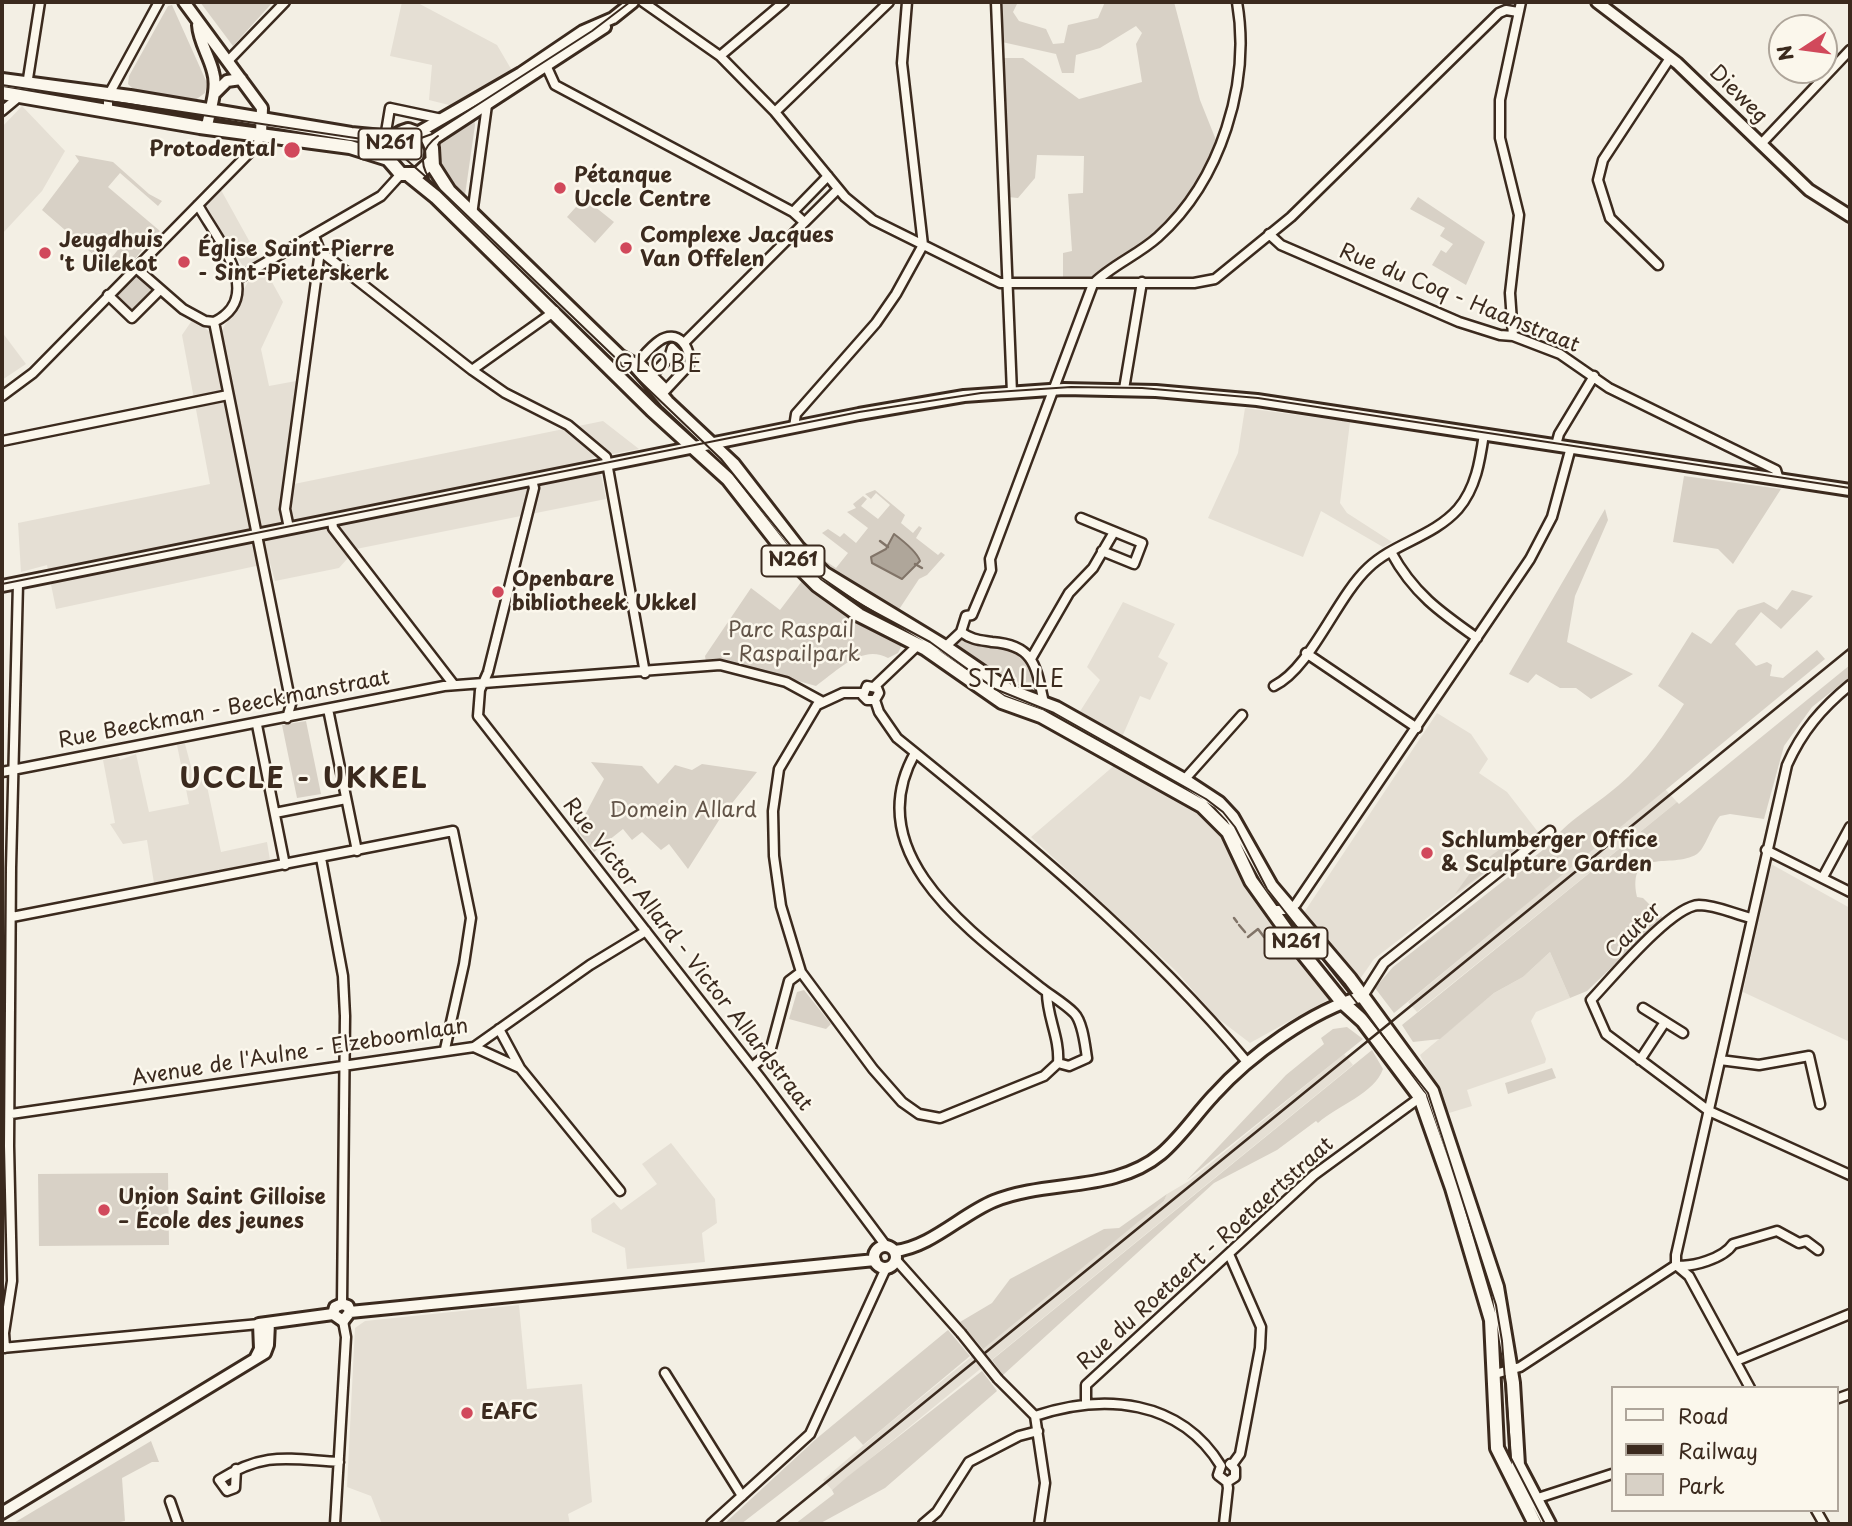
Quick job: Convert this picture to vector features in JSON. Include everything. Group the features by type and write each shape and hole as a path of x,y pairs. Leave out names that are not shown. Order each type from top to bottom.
{"main road":[{"name":"N261","path":"2,80 207,126 350,147 388,159 436,197 559,308 619,356 638,365 756,491 811,562 865,601 945,647 1008,690 1044,703 1184,780 1226,809 1238,825 1262,873 1291,908 1353,999 1427,1094 1497,1287 1510,1370 1516,1457 1549,1524"},
{"name":"N261","path":"2,93 210,110 389,138 405,131 419,132 431,145 431,162 443,183 652,410 728,479 789,557 817,585 859,615 918,645 1002,702 1041,716 1202,806 1228,832 1251,881 1301,951 1353,999 1363,1021 1427,1094 1484,1290 1494,1342 1495,1438 1501,1461 1535,1524"},
{"name":"N261","path":"388,159 389,138"},
{"name":"N261","path":"405,175 423,172 431,162"}],"street":[{"path":"2,111 21,96 28,84 40,2"},
{"path":"108,102 159,2"},
{"path":"2,396 33,373 260,142 262,108 198,25 184,2"},
{"path":"228,61 285,2"},
{"path":"431,145 435,138 487,105 545,63 583,31 612,18 632,2"},
{"path":"643,2 720,55 775,112 852,205 873,220 1000,283 1008,284 1205,282 1215,279 1291,217 1499,13 1506,10 1518,12"},
{"path":"720,55 784,2"},
{"path":"775,112 889,2"},
{"path":"794,427 796,414 890,304 923,245 902,63 907,2"},
{"path":"996,2 999,144 1012,393"},
{"path":"945,647 961,632 966,617 972,615 991,570 990,559 1093,284 1105,272 1159,237 1202,179 1218,148 1237,93 1242,58 1237,2"},
{"path":"1513,336 1510,293 1519,215 1500,138 1500,100 1521,2"},
{"name":"Dieweg","path":"1597,2 1670,58 1728,109 1808,190 1850,216"},
{"path":"198,25 199,36 214,73 214,94 207,126"},
{"path":"1761,144 1850,50"},
{"path":"1658,265 1610,218 1598,180 1603,160 1670,58"},
{"path":"419,132 545,63"},
{"path":"545,63 555,85 793,212 804,222"},
{"path":"214,94 228,81 241,79"},
{"path":"472,215 487,105"},
{"path":"389,138 390,108 442,119"},
{"path":"239,278 381,196 405,175"},
{"path":"793,212 828,176"},
{"path":"652,375 838,189"},
{"path":"136,268 196,318 214,322 222,318 235,299 239,278 198,205"},
{"name":"Rue du Coq - Haanstraat","path":"1269,234 1281,245 1459,322 1500,335 1513,336 1560,354 1609,388 1776,470 1779,480"},
{"path":"289,528 285,509 320,251 314,236"},
{"path":"320,251 472,370 505,393 568,425 606,457 645,673"},
{"path":"1125,389 1142,282"},
{"path":"108,295 132,318 160,290"},
{"path":"472,370 559,308"},
{"path":"214,322 291,704 287,718"},
{"path":"670,337 680,347 689,349 689,365 663,390 652,375 638,365 660,340 670,337"},
{"path":"1556,445 1559,434 1594,376"},
{"path":"2,586 794,427 957,397 1055,390 1125,389 1257,400 1850,490"},
{"path":"2,441 228,395"},
{"path":"1274,686 1283,681 1306,653 1357,579 1391,552 1433,530 1458,509 1474,484 1484,434"},
{"path":"1273,910 1291,908 1417,727 1542,540 1562,488 1571,447"},
{"name":"Rue Victor Allard - Victor Allardstraat","path":"532,480 534,488 484,682 478,716 893,1252 998,1379 1035,1416"},
{"path":"1081,518 1142,543 1134,564 1102,551"},
{"path":"332,520 333,528 454,685"},
{"path":"1032,657 1069,593 1093,568 1114,532"},
{"path":"1391,552 1416,591 1477,638"},
{"path":"18,583 12,769 11,1114 5,1146 6,1220 12,1280 4,1348 264,1324 342,1313 874,1260 886,1268"},
{"path":"961,632 974,640 1017,647 1032,657 1044,703"},
{"path":"863,693 867,686 875,686 918,645"},
{"path":"1306,653 1417,727"},
{"name":"Rue Beeckman - Beeckmanstraat","path":"2,772 454,685 484,682 645,673 702,666 733,667 786,682 821,701"},
{"path":"1494,1374 1520,1367 1676,1265 1782,781 1795,746 1816,716 1850,685"},
{"path":"875,686 879,693 875,700 879,712 897,738 1128,934 1178,982 1247,1062"},
{"path":"863,693 843,693 821,701 795,739 779,769 772,811 781,906 802,972 873,1069 902,1102 919,1114 940,1118 1044,1076 1058,1063 1059,1046 1047,1006 1048,993"},
{"path":"863,693 867,700 875,700"},
{"path":"291,704 300,715"},
{"path":"328,709 356,850"},
{"path":"1184,780 1242,715"},
{"path":"257,725 285,864"},
{"path":"915,752 900,789 902,835 916,869 935,897 1027,977 1076,1014 1087,1058 1069,1066 1058,1063"},
{"path":"275,813 346,799"},
{"path":"1823,877 1850,827"},
{"path":"12,917 453,831 471,918 445,1049"},
{"path":"874,1260 876,1250 893,1252 917,1245 981,1207 1016,1193 1110,1179 1142,1167 1170,1146 1247,1062 1353,999 1384,963 1550,831"},
{"path":"1766,850 1850,892"},
{"path":"321,858 343,976 346,1065 342,1313 346,1337 335,1524"},
{"name":"Cauter","path":"1640,1060 1606,1034 1591,1000 1686,908 1707,906 1751,918"},
{"name":"Avenue de l'Aulne - Elzeboomlaan","path":"11,1114 445,1049 474,1047 590,965 646,931"},
{"path":"752,1067 770,1052 789,981 802,972"},
{"path":"1643,1008 1683,1033"},
{"path":"1665,1022 1640,1060 1709,1111 1850,1175"},
{"path":"499,1029 520,1068 620,1191"},
{"path":"474,1047 520,1068"},
{"path":"1720,1060 1759,1065 1809,1056 1820,1104"},
{"name":"Rue du Roetaert - Roetaertstraat","path":"1086,1404 1086,1385 1322,1168 1427,1094"},
{"path":"1676,1265 1685,1267 1727,1253 1733,1244 1777,1231 1799,1243 1806,1241 1818,1250"},
{"path":"710,1524 810,1434 893,1252"},
{"path":"1221,1466 1232,1465 1240,1454 1260,1348 1261,1327 1229,1254"},
{"path":"1676,1265 1689,1276 1749,1386"},
{"path":"1736,1361 1850,1314"},
{"path":"2,1513 265,1353 268,1345 264,1324"},
{"path":"665,1373 742,1496"},
{"path":"1039,1524 1045,1483 1035,1416 1086,1404 1135,1406 1175,1419 1194,1433 1221,1466"},
{"path":"923,1524 937,1512 969,1462 1019,1436 1038,1430"},
{"path":"236,1469 271,1458 339,1462"},
{"path":"1227,1482 1236,1477 1232,1465"},
{"path":"1221,1466 1218,1475 1227,1482"},
{"path":"1518,1495 1535,1500 1610,1475"},
{"path":"1224,1524 1227,1482"},
{"path":"170,1502 178,1524"}],"shaded area":[{"path":"402,2 416,2 497,45 514,74 457,107 429,100 432,65 390,56"},
{"path":"22,106 65,151 42,191 2,234 2,127"},
{"path":"221,190 283,302 261,349 269,386 307,379 294,484 603,421 639,449 591,458 601,475 606,499 356,549 339,568 275,581 270,563 56,609 47,565 21,572 18,523 210,484 182,335 193,319 218,338 250,278 205,204"},
{"path":"2,332 26,364 2,380"},
{"path":"1245,408 1350,422 1340,503 1347,513 1392,542 1383,547 1321,511 1303,557 1208,518 1238,453"},
{"path":"894,534 913,550 920,561 902,579 872,563 871,557 886,549"},
{"path":"1123,602 1175,624 1158,657 1168,663 1150,700 1140,696 1122,737 1079,713 1100,680 1087,667"},
{"name":"Schlumberger Office & Sculpture Garden","path":"1437,713 1471,734 1488,759 1479,773 1507,792 1538,832 1374,959 1360,979 1303,914"},
{"path":"185,744 193,774 204,772 221,852 267,842 270,860 154,883 147,840 123,844 110,824 115,823 103,760 119,757 120,760 136,754 149,812 189,804 177,745"},
{"path":"1116,764 1178,797 1213,823 1241,877 1277,931 1331,998 1250,1043 1216,1017 1176,971 1031,837"},
{"path":"1665,789 1677,802 1417,1012 1408,1002"},
{"path":"1771,864 1850,908 1850,1042 1743,992"},
{"path":"1550,952 1570,998 1536,1012 1531,1021 1546,1059 1545,1063 1467,1090 1472,1106 1449,1113 1420,1055 1494,993 1523,977"},
{"path":"1344,1054 1353,1065 832,1490 823,1480 1164,1201 1167,1194 1189,1181"},
{"path":"671,1143 715,1199 717,1223 702,1233 705,1262 627,1269 625,1248 592,1232 591,1219 614,1202 621,1210 657,1184 642,1164"},
{"name":"EAFC","path":"519,1305 527,1389 582,1384 592,1502 568,1514 570,1524 382,1524 371,1496 347,1487 355,1328 365,1321"}],"green space":[{"path":"200,2 273,2 233,46"},
{"path":"999,2 1018,2 1013,12 1019,21 1046,29 1053,44 1064,43 1068,25 1098,18 1105,2 1174,2 1200,100 1216,140 1213,153 1192,190 1154,236 1089,280 1063,279 1063,253 1072,251 1068,194 1083,193 1084,156 1037,155 1035,178 1018,198 1008,197 1001,58 1023,58 1079,99 1142,82 1136,44 1142,33 1136,26 1100,48 1076,55 1074,73 1062,73 1056,54 1002,42"},
{"path":"172,5 207,83 205,93 194,101 137,93 128,84 129,76 168,6"},
{"path":"474,117 464,202 437,166 436,145"},
{"path":"75,155 113,162 149,194 162,201 158,206 120,173 108,187 160,231 145,246 131,234 127,239 142,250 127,269 112,257 126,240 117,232 96,257 42,210 79,161"},
{"path":"1418,197 1485,242 1466,285 1432,265 1441,250 1446,253 1453,244 1440,236 1445,228 1410,209"},
{"path":"584,198 614,222 595,243 567,217"},
{"path":"142,269 157,283 132,310 117,296"},
{"path":"1684,476 1781,489 1733,564 1718,549 1673,542"},
{"path":"875,490 905,515 901,523 913,533 919,526 922,528 916,538 938,555 941,552 945,555 927,575 919,579 898,611 861,590 813,553 836,568 848,553 822,533 828,529 840,537 844,533 856,543 868,528 847,512 856,508 853,504 863,496 867,499 861,506 878,519 890,505 876,493 871,499 865,494"},
{"path":"1605,509 1608,520 1575,596 1567,642 1633,674 1591,699 1576,688 1560,688 1536,674 1528,683 1509,674"},
{"name":"Parc Raspail - Raspailpark","path":"802,581 838,609 902,645 898,653 888,658 869,654 859,657 816,686 731,662 706,662 705,656 751,588 780,610"},
{"path":"1792,590 1813,596 1781,629 1761,612 1735,644 1756,666 1767,662 1772,665 1770,676 1783,678 1817,650 1825,659 1394,1013 1375,988 1393,967 1548,846 1572,821 1629,776 1654,747 1684,704 1658,686 1692,632 1711,644 1738,610 1764,602 1777,610"},
{"path":"962,637 1007,648 1023,656 1034,674 1040,695 1038,698 1008,688 956,646"},
{"path":"1850,665 1850,677 1812,707 1784,746 1764,819 1730,814 1720,816 1697,854 1687,858 1653,862 1638,871 1637,897 1643,898 1663,918 1587,991 1570,998 1550,952 1523,977 1494,993 1440,1039 1413,1042 1402,1025"},
{"path":"306,721 321,794 297,798 282,725"},
{"name":"Domein Allard","path":"591,762 642,766 658,784 675,765 692,770 702,764 757,772 721,817 688,869 669,844 661,850 642,832 632,840 623,829 594,852 577,830 604,779"},
{"path":"1522,833 1528,840 1455,894 1473,869"},
{"path":"804,990 831,1024 826,1029 789,1019 797,992"},
{"path":"1347,1027 1363,1039 1187,1180 1286,1075 1324,1044 1321,1038 1333,1029"},
{"path":"1372,1050 1383,1069 1372,1085 1277,1150 1214,1183 1003,1375 992,1360"},
{"path":"1552,1068 1556,1078 1508,1094 1505,1083"},
{"name":"Union Saint Gilloise – École des jeunes","path":"168,1173 169,1245 39,1246 38,1174"},
{"path":"1167,1194 1164,1201 983,1349 960,1322 992,1303 1010,1279 1104,1229 1119,1228"},
{"path":"948,1330 970,1356 863,1445 855,1436 741,1524 724,1524 816,1439"},
{"path":"982,1371 997,1391 885,1488 819,1524 795,1524 834,1494 832,1490 847,1477"},
{"path":"151,1441 159,1462 152,1462 122,1478 125,1521 110,1524 12,1524"}],"waterway":[{"path":"880,541 888,547"},
{"path":"915,564 922,568"},
{"path":"1234,918 1237,922"},
{"path":"1239,925 1245,932"},
{"path":"1248,937 1258,929 1264,937"},
{"path":"1267,941 1269,944 1274,941"}],"tram line":[{"path":"2,85 402,145 432,134 592,31 630,2"},
{"path":"429,178 424,166 424,155 438,136"},
{"path":"367,142 401,155 433,183 721,459 795,551 822,578 863,606 930,642 995,689 1054,713 1206,799 1223,812 1235,827 1267,889 1428,1093 1496,1305 1502,1341 1511,1458 1545,1524"},
{"path":"2,584 859,412 981,393 1071,387 1142,388 1258,398 1850,488"}],"railway":[{"path":"775,1524 1850,648"}],"place":[{"name":"Protodental","path":"292,150"},
{"name":"Pétanque Uccle Centre","path":"560,188"},
{"name":"Complexe Jacques Van Offelen","path":"626,248"},
{"name":"Jeugdhuis 't Uilekot","path":"45,253"},
{"name":"Église Saint-Pierre - Sint-Pieterskerk","path":"184,262"},
{"name":"Openbare bibliotheek Ukkel","path":"498,592"},
{"name":"Schlumberger Office & Sculpture Garden","path":"1427,853"},
{"name":"Union Saint Gilloise – École des jeunes","path":"104,1210"},
{"name":"EAFC","path":"467,1413"}],"district":[{"name":"GLOBE","path":"659,366"},
{"name":"STALLE","path":"1017,681"},
{"name":"UCCLE - UKKEL","path":"304,780"}]}
